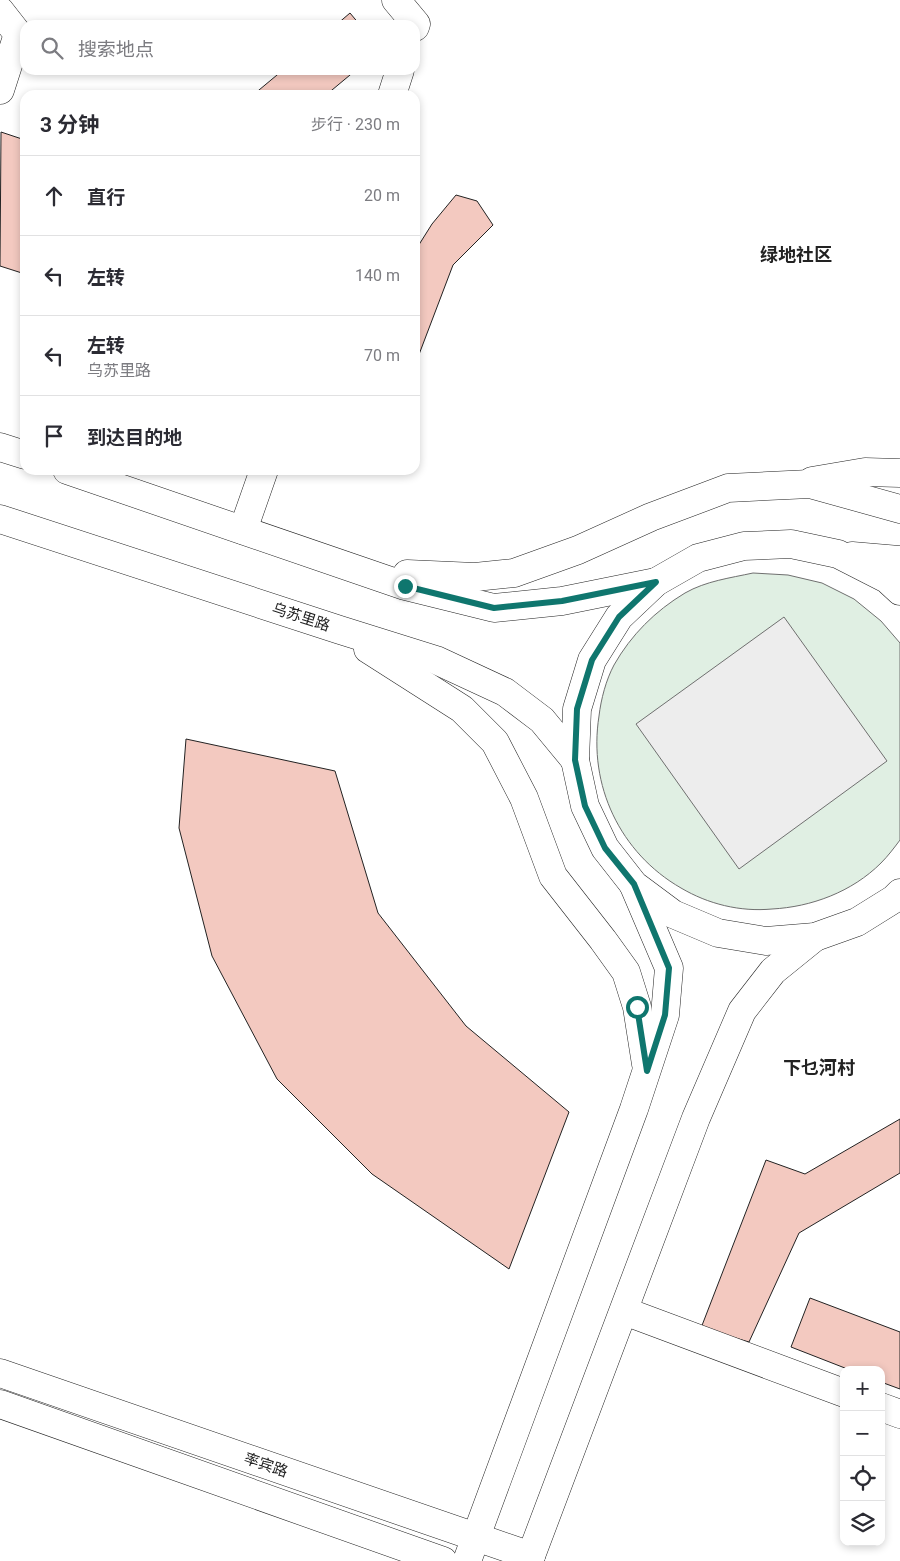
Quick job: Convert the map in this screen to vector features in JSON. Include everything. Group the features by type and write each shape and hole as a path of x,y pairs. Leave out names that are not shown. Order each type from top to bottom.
{"main road":[{"path":"396,0 413,20"},
{"path":"0,11 18,34 0,90"},
{"path":"394,90 398,75"},
{"path":"0,447 20,453"},
{"path":"795,485 864,472 900,473"},
{"path":"82,475 405,586 494,608 562,601 656,582"},
{"path":"243,530 262,475"},
{"path":"366,573 475,577 514,573 578,550 651,517 728,488 810,484 900,509"},
{"name":"乌苏里路","path":"0,519 436,660 505,692 542,720 575,760"},
{"path":"900,560 838,554 792,544 744,546 698,558 656,582 619,617 592,660 577,709 575,760 585,806 605,848 634,884 672,914 718,933 766,941 814,937 857,922 900,894"},
{"path":"838,554 886,579 900,591"},
{"path":"340,630 462,709 495,742 524,798 552,876 626,972 637,1007 647,1071"},
{"path":"471,1550 634,1109 665,1015 669,968 634,884"},
{"path":"530,1559 696,1118 742,1011 773,971 814,937"},
{"path":"624,1311 840,1392"},
{"name":"率宾路","path":"0,1373 471,1550 530,1559"},
{"name":"率宾路","path":"0,1404 443,1561"},
{"path":"885,1408 900,1414"}],"green space":[{"path":"753,573 788,575 822,583 854,599 881,621 900,643 900,840 884,860 870,873 844,890 801,905 760,910 725,906 691,894 660,873 641,856 625,836 613,815 604,792 597,742 601,703 609,677 621,654 645,624 674,600 693,589 727,578"}],"shaded area":[{"path":"784,617 887,761 739,869 636,724"}],"building":[{"path":"350,13 356,20 342,20"},
{"path":"277,75 350,75 332,90 259,90"},
{"path":"1,132 20,138 20,272 0,266"},
{"path":"456,195 477,201 493,225 453,265 420,352 420,243 432,224"},
{"path":"186,739 335,771 378,913 466,1026 569,1112 509,1269 372,1174 277,1079 212,956 179,828"},
{"path":"900,1119 900,1173 799,1233 749,1342 701,1328 766,1160 805,1174"},
{"path":"810,1298 900,1332 900,1389 885,1383 885,1366 840,1366 791,1347"}],"district":[{"name":"绿地社区","path":"796,255"},
{"name":"下乜河村","path":"819,1068"}],"route":[{"path":"405,586 494,608 562,601 656,582 619,617 592,660 577,709 575,760 585,806 605,848 634,884 669,968 665,1015 647,1071 637,1007"}]}
